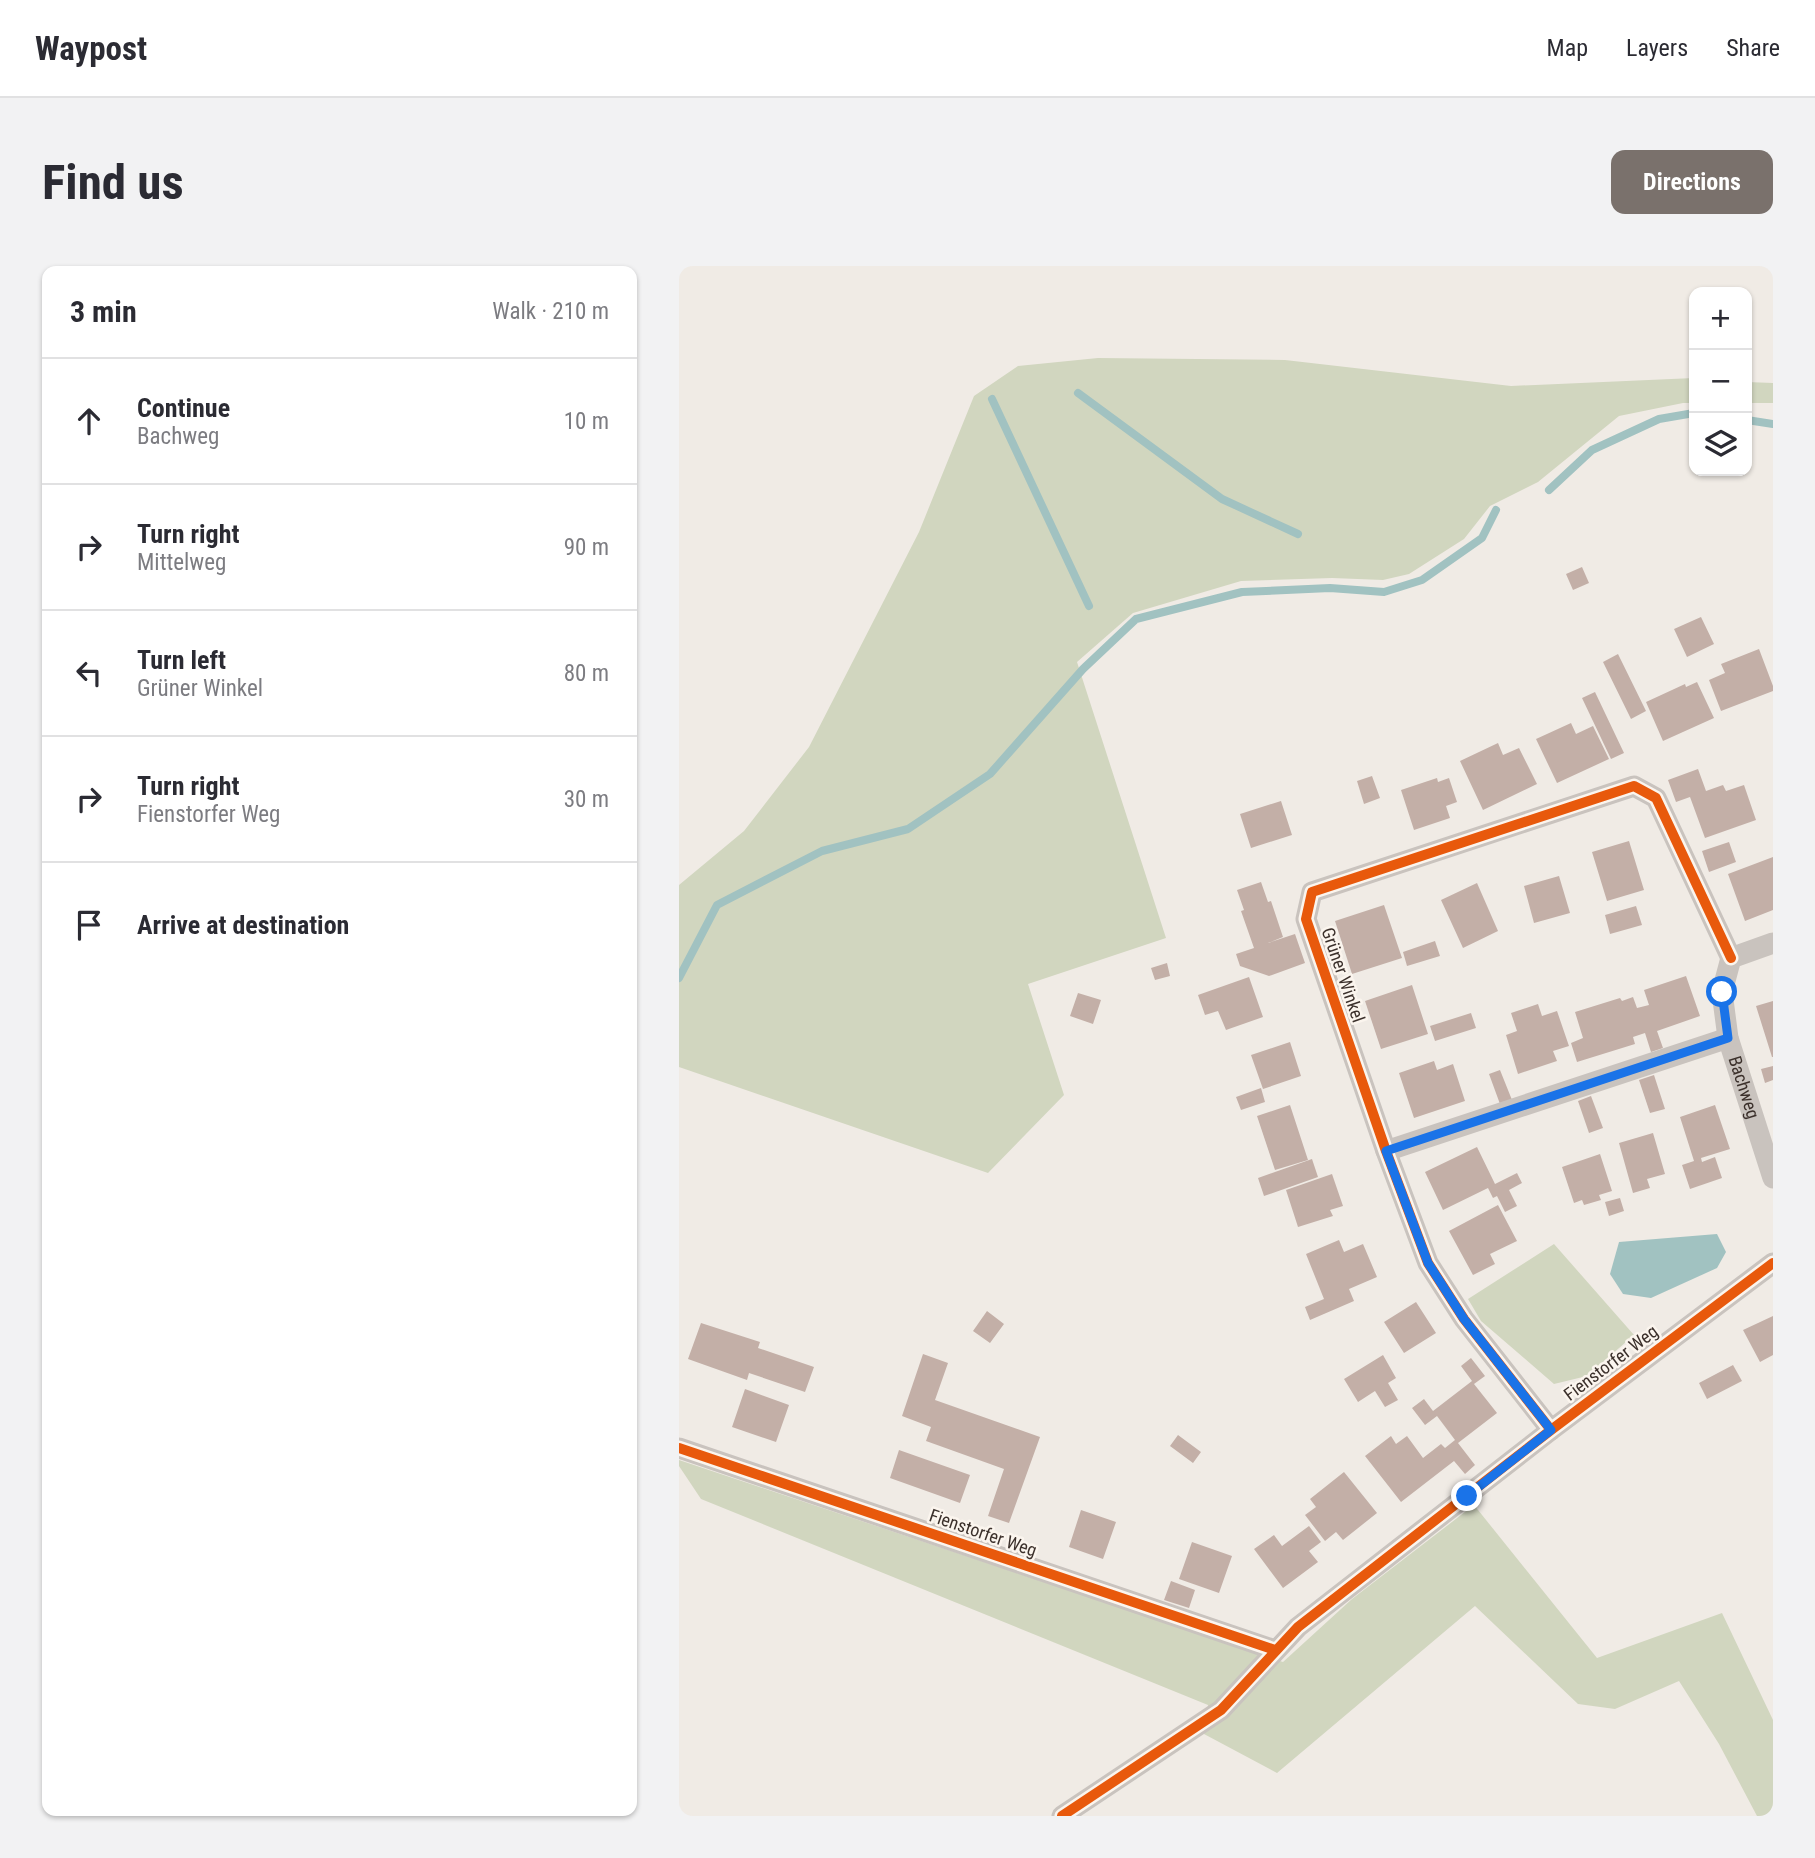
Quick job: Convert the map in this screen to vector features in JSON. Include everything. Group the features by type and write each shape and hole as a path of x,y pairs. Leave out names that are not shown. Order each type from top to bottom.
{"street":[{"name":"Grüner Winkel","path":"1551,1430 1464,1319 1428,1263 1386,1151 1306,919 1312,892 1634,786 1655,798 1731,958"},
{"path":"1731,958 1773,943"},
{"name":"Bachweg","path":"1731,958 1722,992 1728,1038 1773,1178"},
{"path":"1386,1151 1728,1038"},
{"name":"Fienstorfer Weg","path":"1062,1816 1221,1710 1298,1627 1551,1430 1773,1263"},
{"name":"Fienstorfer Weg","path":"679,1448 1275,1650"}],"green space":[{"path":"1098,358 1285,360 1511,386 1689,378 1689,403 1619,416 1538,482 1490,506 1464,539 1409,574 1383,580 1332,578 1241,581 1133,613 1077,662 1166,938 1028,984 1064,1095 988,1173 679,1067 679,885 744,831 809,747 919,532 974,396 1018,366"},
{"path":"1752,382 1773,383 1773,403 1752,403"},
{"path":"1554,1244 1634,1335 1587,1376 1554,1384 1481,1321 1468,1299"},
{"path":"679,1460 1283,1662 1352,1599 1474,1505 1597,1658 1722,1613 1773,1720 1773,1816 1757,1816 1719,1744 1679,1681 1615,1709 1578,1704 1475,1606 1277,1773 1204,1734 1208,1705 701,1499 679,1466"}],"water":[{"path":"1717,1234 1726,1252 1717,1268 1651,1298 1623,1294 1610,1274 1619,1242"}],"building":[{"path":"1582,567 1589,583 1573,590 1566,574"},
{"path":"1701,617 1714,644 1687,657 1674,629"},
{"path":"1759,649 1773,691 1721,711 1709,680 1725,673 1721,664"},
{"path":"1618,654 1646,711 1631,719 1603,662"},
{"path":"1697,682 1714,718 1663,741 1646,702 1685,684 1686,687"},
{"path":"1595,692 1624,753 1611,759 1582,698"},
{"path":"1571,723 1576,734 1593,726 1609,759 1557,783 1536,739"},
{"path":"1498,743 1503,755 1519,748 1537,784 1483,810 1460,761"},
{"path":"1698,769 1706,791 1723,785 1726,791 1744,785 1756,820 1705,838 1690,797 1676,802 1668,780"},
{"path":"1372,776 1380,798 1364,804 1357,781"},
{"path":"1437,778 1438,782 1449,778 1457,802 1446,806 1450,818 1414,830 1401,790"},
{"path":"1281,801 1292,835 1251,848 1240,814"},
{"path":"1629,841 1644,890 1607,901 1592,852"},
{"path":"1729,842 1736,862 1709,872 1702,851"},
{"path":"1773,857 1773,910 1745,921 1728,874"},
{"path":"1559,876 1570,913 1534,923 1524,886"},
{"path":"1261,882 1268,902 1271,901 1283,937 1268,943 1295,934 1305,963 1269,976 1240,966 1236,954 1254,948 1237,890"},
{"path":"1477,883 1498,931 1463,948 1441,900"},
{"path":"1384,905 1402,958 1352,974 1335,921"},
{"path":"1636,906 1642,925 1610,934 1605,915"},
{"path":"1435,941 1440,956 1407,966 1403,952"},
{"path":"1167,963 1170,976 1155,980 1151,968"},
{"path":"1686,976 1700,1016 1657,1031 1663,1048 1651,1052 1645,1033 1633,1037 1635,1044 1577,1062 1571,1043 1583,1038 1575,1012 1620,998 1622,1001 1633,997 1637,1008 1649,1005 1644,990"},
{"path":"1249,977 1263,1017 1226,1030 1218,1011 1205,1015 1198,995"},
{"path":"1412,985 1428,1034 1381,1049 1365,1001"},
{"path":"1078,993 1101,1000 1093,1024 1070,1016"},
{"path":"1773,1001 1773,1057 1772,1057 1756,1006"},
{"path":"1538,1004 1542,1016 1557,1011 1569,1046 1553,1051 1557,1061 1518,1074 1506,1035 1517,1031 1511,1013"},
{"path":"1471,1013 1476,1028 1435,1041 1430,1026"},
{"path":"1290,1042 1301,1076 1263,1089 1251,1055"},
{"path":"1434,1061 1437,1070 1453,1064 1465,1101 1414,1118 1399,1073"},
{"path":"1773,1066 1773,1080 1765,1083 1761,1069"},
{"path":"1500,1070 1512,1100 1500,1104 1489,1074"},
{"path":"1654,1075 1665,1109 1650,1113 1639,1080"},
{"path":"1261,1088 1265,1102 1241,1110 1236,1097"},
{"path":"1591,1096 1603,1128 1589,1133 1578,1101"},
{"path":"1290,1105 1308,1160 1275,1170 1257,1116"},
{"path":"1715,1105 1730,1149 1701,1158 1702,1162 1715,1157 1722,1178 1690,1189 1682,1165 1694,1161 1680,1117"},
{"path":"1653,1133 1665,1174 1647,1179 1650,1188 1633,1193 1619,1143"},
{"path":"1477,1147 1495,1184 1517,1173 1522,1183 1509,1190 1517,1206 1505,1212 1497,1196 1493,1198 1488,1188 1443,1210 1425,1172"},
{"path":"1600,1154 1612,1191 1599,1195 1601,1200 1584,1205 1582,1200 1574,1203 1562,1167"},
{"path":"1312,1159 1318,1177 1264,1196 1258,1178"},
{"path":"1332,1174 1343,1206 1330,1210 1333,1216 1298,1227 1286,1190"},
{"path":"1620,1198 1624,1211 1609,1216 1605,1202"},
{"path":"1498,1205 1517,1241 1490,1254 1495,1264 1473,1275 1449,1231"},
{"path":"1339,1240 1344,1252 1363,1244 1377,1277 1349,1289 1354,1301 1310,1320 1305,1307 1324,1299 1306,1254"},
{"path":"1416,1302 1436,1333 1404,1353 1384,1322"},
{"path":"987,1311 1004,1324 990,1343 973,1331"},
{"path":"1773,1316 1773,1355 1760,1362 1743,1330"},
{"path":"701,1323 760,1342 758,1348 814,1367 805,1392 749,1373 747,1380 688,1359"},
{"path":"923,1354 948,1363 935,1400 1040,1437 1009,1523 988,1516 1004,1469 926,1441 931,1427 902,1416"},
{"path":"1383,1355 1396,1378 1388,1383 1398,1400 1385,1407 1375,1391 1358,1402 1344,1379"},
{"path":"1471,1358 1485,1376 1474,1384 1497,1413 1458,1443 1475,1465 1465,1474 1454,1461 1401,1502 1365,1456 1391,1436 1396,1444 1407,1436 1423,1458 1441,1444 1445,1448 1455,1440 1437,1416 1425,1425 1412,1408 1424,1399 1433,1411 1472,1381 1461,1366"},
{"path":"1733,1365 1742,1381 1707,1399 1699,1383"},
{"path":"745,1389 789,1405 776,1442 732,1427"},
{"path":"1178,1435 1201,1452 1193,1463 1170,1446"},
{"path":"899,1450 970,1475 960,1503 890,1478"},
{"path":"1344,1472 1377,1513 1343,1540 1336,1532 1325,1541 1305,1515 1316,1507 1310,1499"},
{"path":"1081,1510 1116,1522 1103,1559 1069,1547"},
{"path":"1309,1526 1321,1542 1309,1551 1318,1562 1283,1588 1254,1549 1274,1535 1282,1546"},
{"path":"1192,1542 1232,1556 1219,1593 1179,1579"},
{"path":"1171,1581 1195,1590 1189,1608 1164,1600"}],"waterway":[{"path":"1078,393 1222,499 1298,534"},
{"path":"992,399 1089,606"},
{"path":"1549,490 1592,450 1659,419 1689,414"},
{"path":"1752,421 1773,424"},
{"path":"679,978 717,905 822,851 908,829 990,774 1083,669 1136,619 1242,592 1330,588 1384,592 1422,580 1482,538 1496,510"}],"cycle path":[{"path":"1551,1430 1464,1319 1428,1263 1386,1151 1306,919 1312,892 1634,786 1656,798 1731,958"},
{"path":"1062,1816 1221,1710 1298,1627 1551,1430 1773,1263"},
{"path":"679,1448 1275,1650"}],"route":[{"path":"1467,1496 1551,1430 1464,1319 1428,1263 1386,1151 1728,1038 1722,992"}]}
